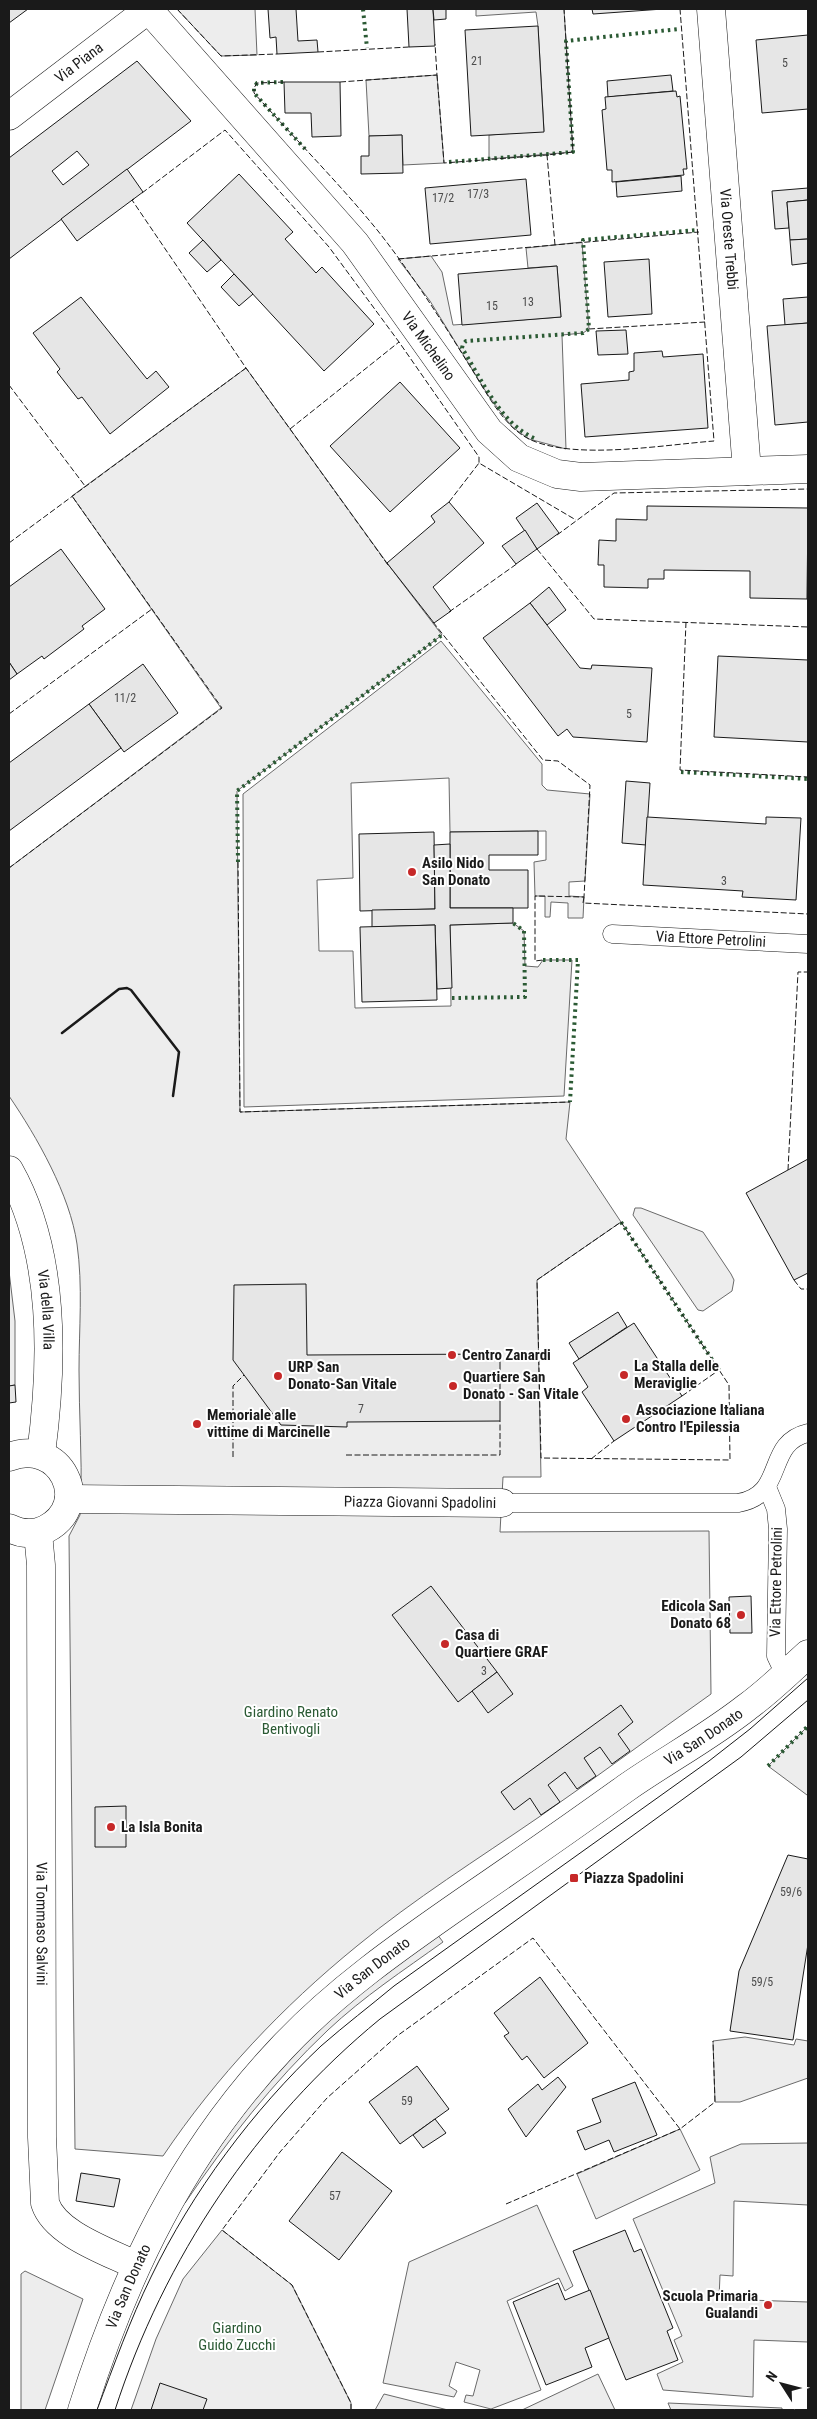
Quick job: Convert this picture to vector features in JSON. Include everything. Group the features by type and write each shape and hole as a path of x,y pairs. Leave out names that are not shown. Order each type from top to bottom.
{"street":[{"name":"Via Michelino","path":"148,9 355,243 489,430 519,458 558,474 580,477 808,469"},
{"name":"Via Piana","path":"9,116 148,9"},
{"name":"Via Oreste Trebbi","path":"711,9 747,470"},
{"name":"Via della Villa","path":"9,1170 27,1213 44,1278 48,1375 41,1454"},
{"path":"9,1458 19,1453 41,1454 51,1460 66,1477 69,1500 59,1519 38,1533 16,1532 9,1528"},
{"name":"Piazza Giovanni Spadolini","path":"69,1500 502,1503"},
{"name":"Via Tommaso Salvini","path":"38,1533 41,1565 42,2137 45,2204 48,2213 63,2229 135,2265"},
{"name":"Via San Donato","path":"82,2410 111,2324 135,2265 167,2205 219,2123 250,2083 282,2047 326,2005 388,1955 660,1764 748,1707 808,1654"}],"lane":[{"name":"Via Ettore Petrolini","path":"612,934 808,944"},
{"path":"767,1488 782,1450 800,1435 808,1433"},
{"name":"Via Ettore Petrolini","path":"767,1488 776,1510 778,1529 776,1656 785,1675"},
{"name":"Piazza Giovanni Spadolini","path":"502,1503 738,1503 750,1501 767,1488"}],"green space":[{"path":"177,9 255,9 257,55 221,56"},
{"path":"476,9 564,9 573,152 489,159 489,135 544,131 538,26 536,12 476,16"},
{"path":"437,75 444,163 403,165 402,135 369,136 366,80"},
{"path":"582,242 589,329 583,333 562,335 566,449 529,439 512,427 488,395 430,301 398,259 431,256 442,272 453,325 561,317 557,266 528,268 526,248"},
{"name":"Giardino Renato Bentivogli","path":"246,368 387,563 442,635 237,791 240,1112 570,1102 566,1139 621,1222 537,1280 541,1477 503,1477 500,1532 709,1531 711,1694 561,1802 401,1912 329,1969 277,2018 228,2070 163,2156 75,2149 69,1536 80,1515 81,1500 80,1276 73,1225 60,1186 41,1148 9,1096 9,868 221,708 72,496"},
{"name":"Asilo Nido San Donato","path":"441,641 542,764 542,785 547,790 590,794 585,881 569,882 569,896 584,897 583,918 568,918 568,903 551,902 550,917 545,917 545,896 535,896 534,862 546,860 546,831 450,832 449,778 351,783 353,878 317,880 319,951 353,951 355,1008 451,1006 450,925 513,923 524,931 525,966 538,967 543,960 572,960 564,1096 244,1107 243,794"},
{"path":"635,1208 641,1208 703,1232 734,1280 732,1291 703,1311 698,1310 633,1215"},
{"path":"9,1271 15,1321 15,1385 9,1386"},
{"path":"808,1726 808,1795 807,1795 768,1766"},
{"path":"437,1934 443,1942 355,2006 288,2070 234,2135 185,2203 182,2203 243,2114 269,2080 300,2045 357,1995"},
{"path":"745,2037 794,2045 796,2039 808,2041 808,2078 740,2102 715,2102 713,2041"},
{"path":"680,2129 700,2170 596,2219 577,2174"},
{"path":"808,2143 808,2205 734,2201 733,2276 720,2275 719,2299 808,2302 808,2342 754,2340 753,2397 663,2390 657,2374 683,2362 674,2340 682,2336 633,2219 715,2183 710,2157 741,2144"},
{"path":"537,2205 573,2286 565,2291 559,2278 507,2301 541,2390 491,2409 464,2402 466,2395 473,2396 480,2370 456,2362 449,2386 457,2391 454,2397 383,2383 409,2262"},
{"name":"Giardino Guido Zucchi","path":"222,2230 292,2285 351,2403 351,2410 131,2410 156,2339 183,2279"},
{"path":"25,2271 83,2299 45,2410 21,2410 21,2274"},
{"path":"598,2374 615,2410 522,2410"},
{"path":"384,2394 448,2410 375,2410"},
{"path":"668,2403 782,2408 782,2410 671,2410"}],"building":[{"path":"9,9 28,9 9,23"},
{"path":"268,9 296,9 298,41 317,40 318,52 277,54 276,37 270,38"},
{"path":"407,9 433,9 435,46 409,47"},
{"path":"433,9 446,9 446,19 434,20"},
{"path":"592,9 663,9 593,14"},
{"path":"538,26 544,132 471,136 465,30"},
{"path":"808,35 808,109 762,113 756,40"},
{"path":"137,61 191,121 9,259 9,158","holes":["77,151 89,165 63,185 52,171"]},
{"path":"671,75 673,91 608,97 607,81"},
{"path":"284,82 340,82 341,136 312,137 311,113 285,113"},
{"path":"676,91 677,97 680,96 687,169 683,169 684,175 612,182 612,170 607,170 602,110 606,109 605,97"},
{"path":"402,135 403,173 361,174 361,156 369,156 369,136"},
{"path":"127,169 143,192 77,241 61,219"},
{"path":"239,174 293,232 285,239 316,273 322,267 374,324 324,371 187,223"},
{"path":"681,176 682,191 617,197 616,182"},
{"path":"526,179 531,235 430,244 425,188"},
{"path":"808,188 808,200 787,202 789,228 775,229 772,191"},
{"path":"808,200 808,239 790,240 787,202"},
{"path":"808,239 808,263 792,265 790,240"},
{"path":"203,240 221,260 207,272 189,253"},
{"path":"649,259 652,314 608,317 604,262"},
{"path":"557,266 561,317 462,325 458,274"},
{"path":"234,274 253,294 239,306 221,287"},
{"path":"81,297 147,379 156,371 169,387 110,434 82,397 78,399 57,372 60,369 33,333"},
{"path":"808,297 808,323 785,325 783,299"},
{"path":"808,323 808,422 775,425 767,326"},
{"path":"626,330 628,354 598,355 596,331"},
{"path":"662,351 663,357 703,354 708,428 585,437 581,384 629,380 629,372 634,371 634,353"},
{"path":"400,382 460,448 390,512 330,446"},
{"path":"449,502 484,543 433,587 451,611 434,623 387,563 435,522 431,516"},
{"path":"537,503 559,533 537,549 516,518"},
{"path":"647,506 808,508 807,599 750,598 750,571 664,570 664,579 648,579 648,588 604,587 604,565 598,565 599,540 616,541 616,519 647,520"},
{"path":"525,530 537,549 516,564 502,546"},
{"path":"61,549 105,609 82,626 84,629 44,659 42,656 17,674 9,662 9,587"},
{"path":"549,587 566,610 547,625 530,603"},
{"path":"530,603 580,668 591,669 592,665 652,668 647,742 573,737 567,729 558,736 483,638"},
{"path":"718,656 808,660 808,742 714,737"},
{"path":"9,662 17,674 9,680"},
{"path":"143,664 178,713 124,752 89,704"},
{"path":"89,704 121,748 9,831 9,763"},
{"path":"626,781 650,783 646,845 622,843"},
{"path":"647,817 766,824 766,817 801,818 796,900 742,897 743,891 643,885"},
{"path":"538,831 538,855 489,855 489,870 528,870 528,908 450,908 450,832"},
{"path":"434,832 435,909 360,911 359,834"},
{"path":"450,844 450,908 513,908 513,923 450,925 452,988 437,989 435,925 372,927 372,910 435,909 434,845"},
{"path":"435,925 437,1000 362,1002 360,927"},
{"path":"808,1159 808,1273 794,1280 746,1193"},
{"name":"Centro Zanardi","path":"306,1284 307,1355 500,1354 500,1421 347,1422 347,1427 281,1425 233,1360 234,1285"},
{"path":"618,1312 627,1327 579,1359 569,1343"},
{"name":"La Stalla delle Meraviglie","path":"634,1323 682,1396 614,1441 582,1392 588,1387 573,1363"},
{"path":"15,1385 16,1402 9,1403 9,1386"},
{"name":"Casa di Quartiere GRAF","path":"431,1586 497,1672 458,1702 392,1615"},
{"name":"Edicola San Donato 68","path":"751,1596 752,1633 730,1633 729,1597"},
{"path":"497,1672 513,1694 488,1713 472,1691"},
{"path":"621,1705 633,1722 618,1734 630,1751 612,1764 600,1747 584,1758 596,1776 577,1789 565,1772 548,1785 560,1802 541,1815 530,1798 514,1810 501,1792"},
{"name":"La Isla Bonita","path":"126,1806 126,1847 95,1847 95,1807"},
{"path":"788,1855 808,1859 808,1944 793,2040 730,2031 739,1971"},
{"path":"540,1977 588,2043 544,2078 527,2056 522,2060 504,2036 509,2033 494,2013"},
{"path":"417,2066 449,2109 400,2144 369,2102"},
{"path":"558,2077 566,2087 526,2137 508,2109 538,2084 542,2090"},
{"path":"635,2082 657,2135 614,2152 609,2140 585,2150 577,2131 601,2122 592,2099"},
{"path":"435,2119 446,2133 423,2148 413,2135"},
{"path":"342,2152 392,2191 339,2260 289,2221"},
{"path":"81,2173 120,2179 114,2207 76,2201"},
{"path":"625,2230 634,2252 641,2249 673,2328 667,2331 678,2360 626,2380 573,2251"},
{"path":"558,2283 565,2300 590,2290 609,2338 585,2348 592,2367 546,2385 513,2302"},
{"path":"160,2383 207,2399 203,2410 151,2410"}],"tram line":[{"path":"97,2410 143,2293 185,2214 205,2183 248,2125 296,2071 321,2046 394,1986 709,1761 750,1729 808,1678"},
{"path":"115,2410 135,2354 160,2299 188,2246 219,2196 255,2147 293,2102 335,2059 380,2019 741,1757 808,1700"}],"hedge":[{"path":"363,9 367,48"},
{"path":"449,162 573,152 566,41 679,29"},
{"path":"283,82 257,83 254,93 305,149"},
{"path":"534,438 522,431 501,411 462,348 463,344 466,341 583,333 589,329 583,240 697,230"},
{"path":"238,862 237,791 442,635"},
{"path":"681,772 808,779"},
{"path":"452,998 525,997 524,931 513,923"},
{"path":"543,960 578,960 570,1102"},
{"path":"621,1222 719,1370"},
{"path":"768,1766 808,1726"}],"fence":[{"path":"177,9 221,56 277,54"},
{"path":"555,245 547,155 573,152 564,9"},
{"path":"284,82 257,83 254,93 378,231 426,298 489,398 512,427 531,440 550,446 572,449 620,450 714,441 680,9"},
{"path":"340,82 437,75 435,44"},
{"path":"318,52 409,47"},
{"path":"437,75 444,163 547,155"},
{"path":"142,193 225,130 329,247 399,342 479,457 479,463"},
{"path":"134,199 132,200 246,368 388,565"},
{"path":"398,259 699,232"},
{"path":"589,329 705,322"},
{"path":"290,429 399,342"},
{"path":"9,543 246,368"},
{"path":"9,385 85,486"},
{"path":"449,502 479,463 576,520"},
{"path":"557,535 614,493 808,489"},
{"path":"9,868 222,708 72,496"},
{"path":"537,549 594,619 808,627"},
{"path":"449,612 518,563"},
{"path":"9,714 152,609"},
{"path":"433,622 543,760 558,761 590,785 584,897 535,896 535,961 543,960"},
{"path":"686,622 680,770 808,777"},
{"path":"238,862 240,1112 570,1102"},
{"path":"584,897 583,903 808,914"},
{"path":"788,1170 798,972 808,972"},
{"path":"621,1222 729,1385 730,1460 541,1458 537,1280 621,1222"},
{"path":"794,1280 801,1289 808,1289"},
{"path":"682,1396 719,1370"},
{"path":"233,1457 233,1386 244,1375"},
{"path":"346,1455 500,1455 500,1421"},
{"path":"591,1459 614,1441"},
{"path":"351,2410 351,2403 292,2285 222,2230 280,2152 327,2098 397,2036 533,1938 680,2129 715,2102 713,2041"},
{"path":"506,2204 680,2129"}],"wall":[{"path":"62,1033 119,989 127,988 131,990 179,1052 173,1096"}],"place":[{"name":"Asilo Nido San Donato","path":"412,872"},
{"name":"Centro Zanardi","path":"452,1355"},
{"name":"La Stalla delle Meraviglie","path":"624,1375"},
{"name":"URP San Donato-San Vitale","path":"278,1376"},
{"name":"Quartiere San Donato - San Vitale","path":"453,1386"},
{"name":"Associazione Italiana Contro l'Epilessia","path":"626,1419"},
{"name":"Memoriale alle vittime di Marcinelle","path":"197,1424"},
{"name":"Edicola San Donato 68","path":"741,1615"},
{"name":"Casa di Quartiere GRAF","path":"445,1644"},
{"name":"La Isla Bonita","path":"111,1827"},
{"name":"Piazza Spadolini","path":"574,1878"},
{"name":"Scuola Primaria Gualandi","path":"768,2305"}]}
